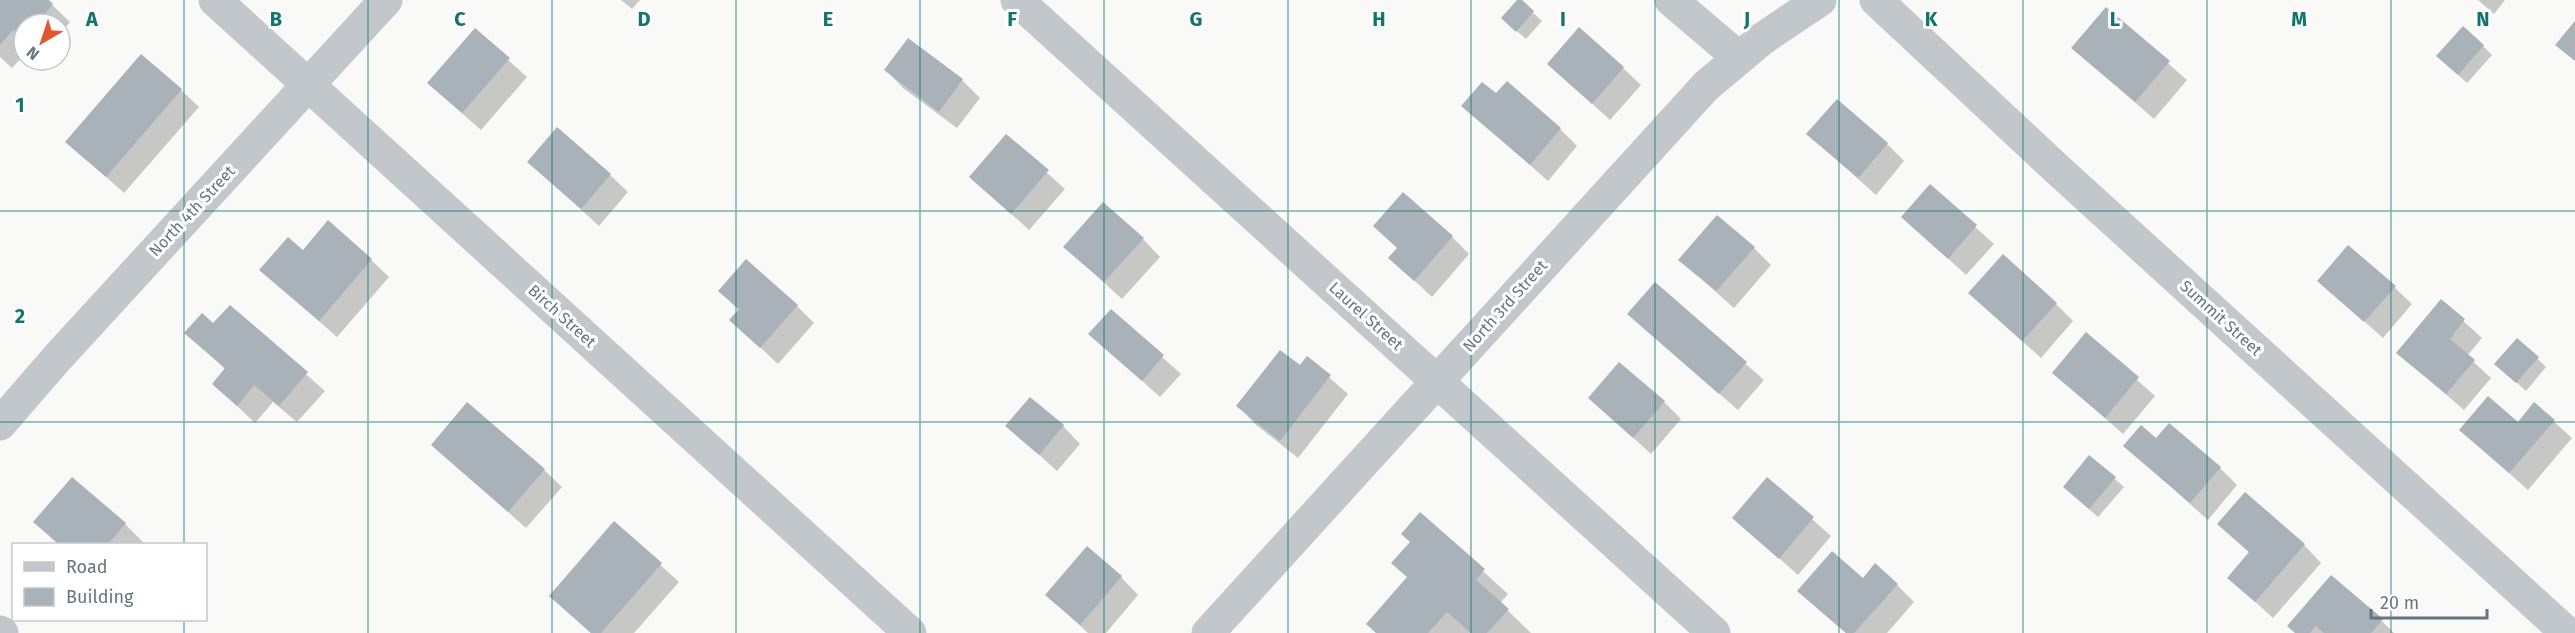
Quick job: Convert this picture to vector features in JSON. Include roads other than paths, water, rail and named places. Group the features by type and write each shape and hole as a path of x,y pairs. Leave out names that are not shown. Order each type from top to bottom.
{"street":[{"name":"Birch Street","path":"215,0 910,633"},
{"name":"North 4th Street","path":"0,424 386,0"},
{"name":"Laurel Street","path":"1017,0 1714,633"},
{"path":"1671,0 1738,57"},
{"name":"North 3rd Street","path":"1208,633 1706,86 1738,57 1820,0"},
{"name":"Summit Street","path":"1876,0 2049,161 2567,633"}]}
